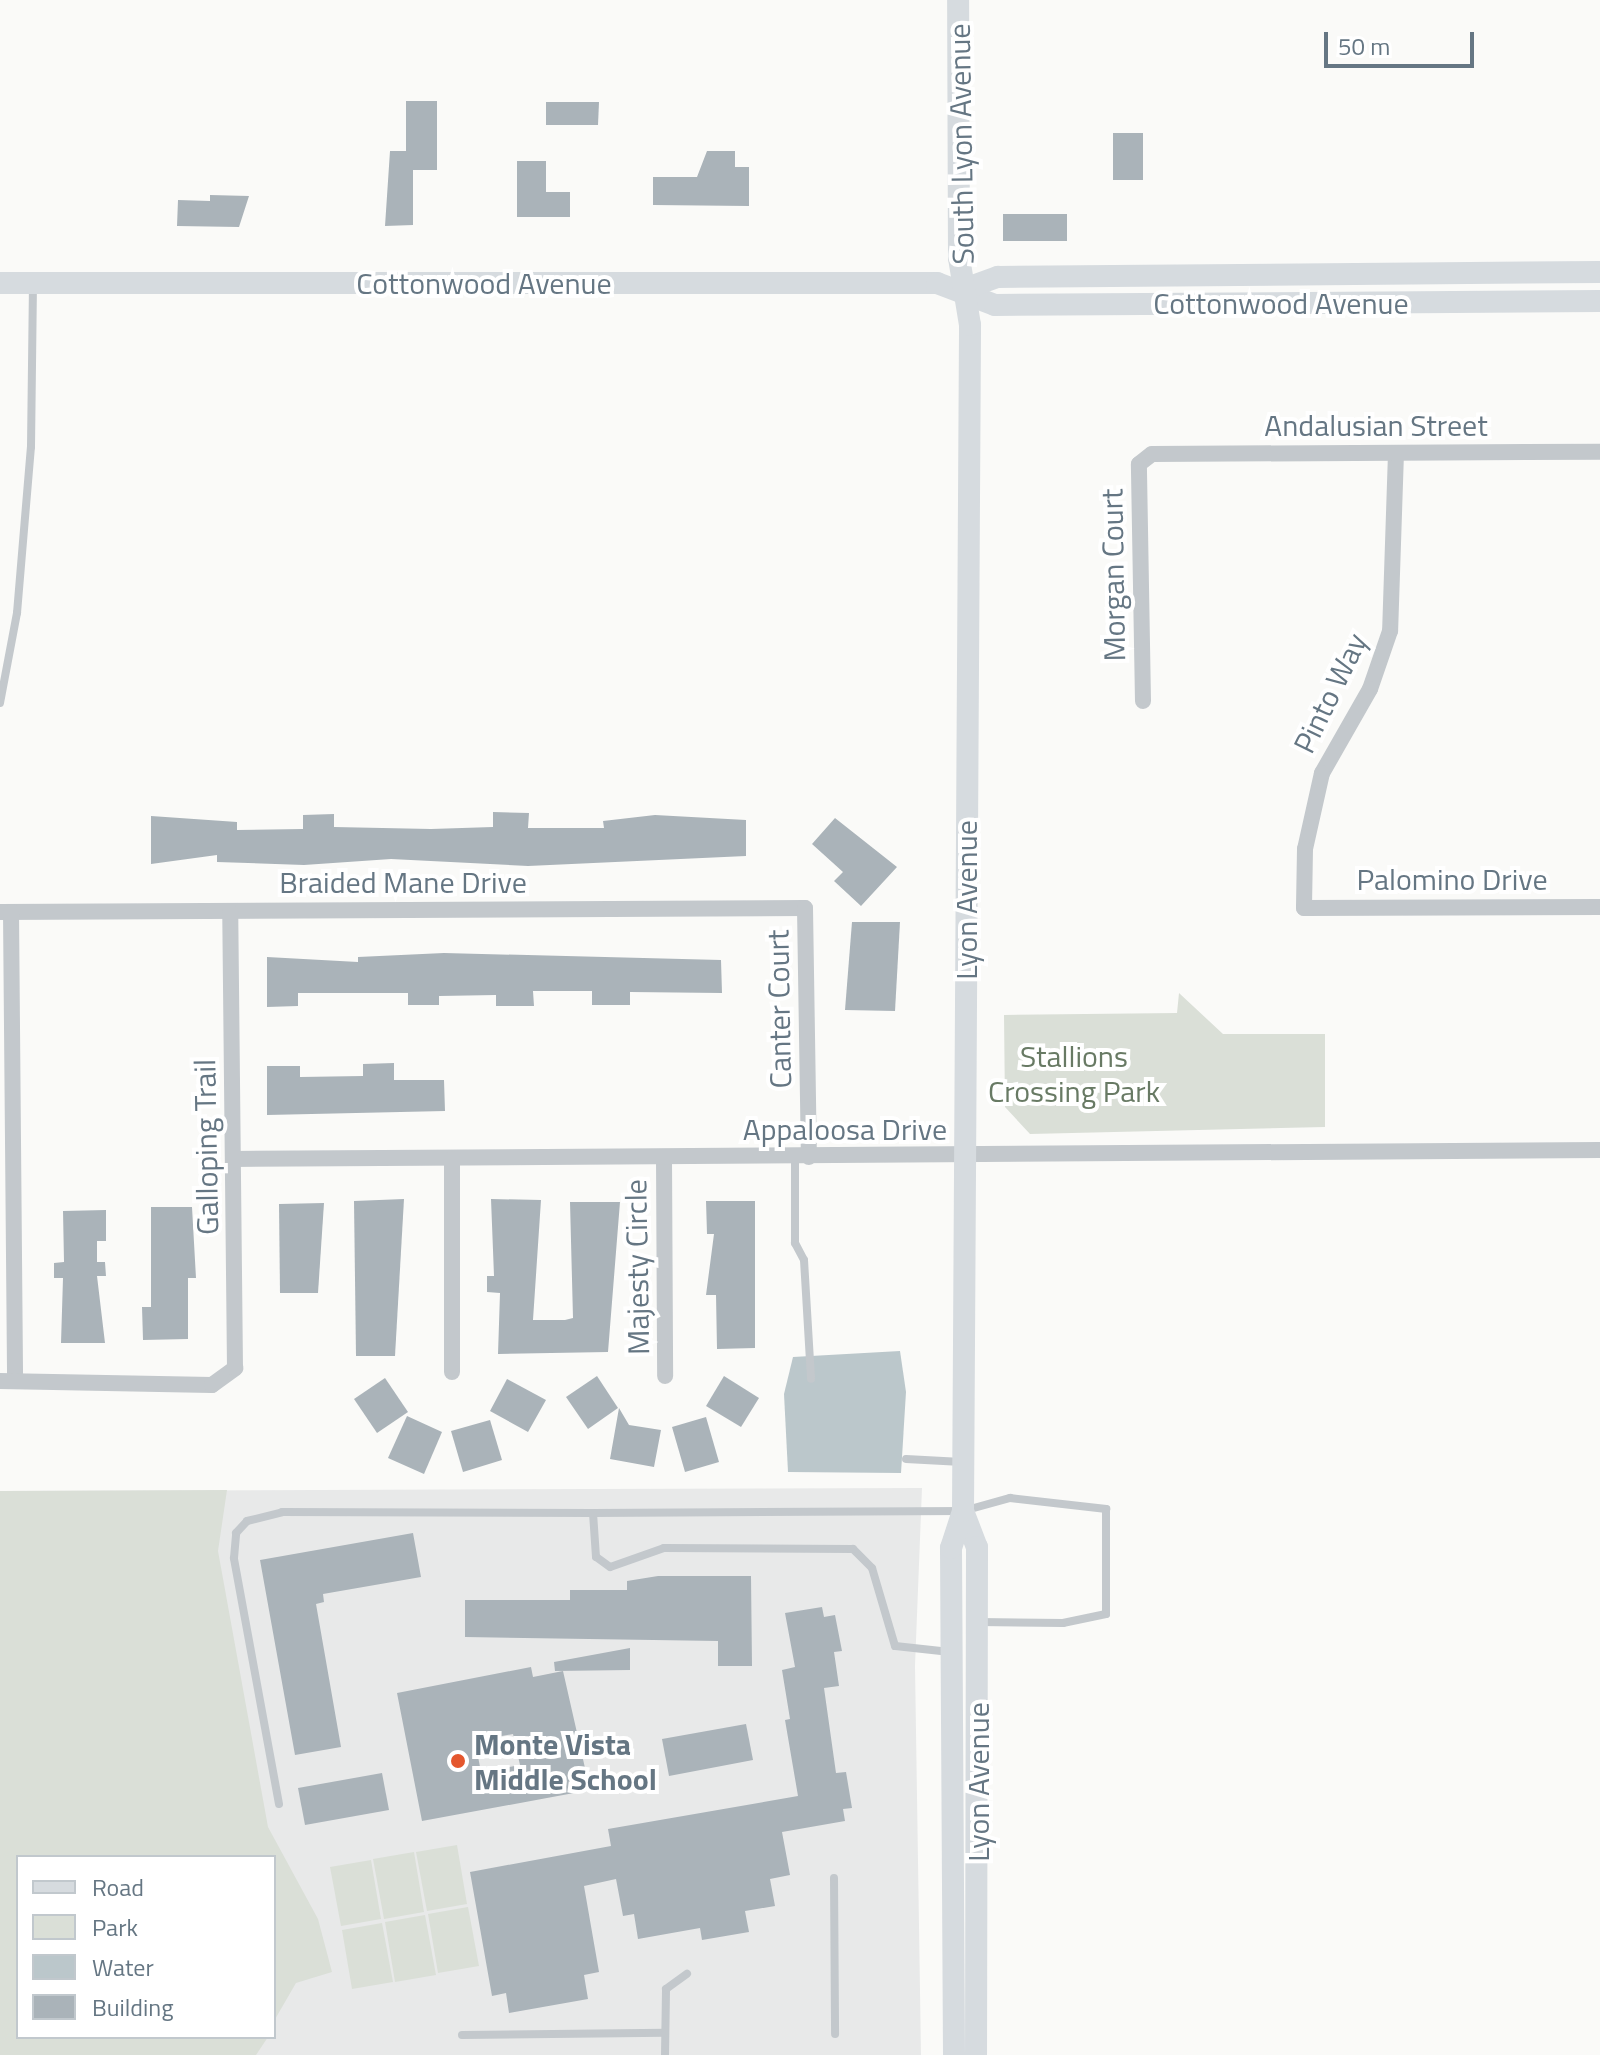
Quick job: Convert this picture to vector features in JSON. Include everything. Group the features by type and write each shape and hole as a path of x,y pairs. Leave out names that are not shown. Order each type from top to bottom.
{"street":[{"name":"South Lyon Avenue","path":"958,0 959,258 967,288"},
{"name":"Cottonwood Avenue","path":"0,283 967,288 998,277 1600,272"},
{"name":"Cottonwood Avenue","path":"967,288 995,305 1600,301"},
{"name":"Lyon Avenue","path":"954,2055 951,1548 963,1511 967,288"},
{"name":"Andalusian Street","path":"1152,454 1600,452"},
{"name":"Pinto Way","path":"1304,908 1305,849 1322,773 1370,689 1390,631 1396,453"},
{"name":"Morgan Court","path":"1143,701 1139,464 1152,454"},
{"name":"Palomino Drive","path":"1304,908 1600,907"},
{"name":"Braided Mane Drive","path":"5,912 805,908"},
{"name":"Canter Court","path":"802,1157 805,908"},
{"path":"5,912 7,1381"},
{"name":"Galloping Trail","path":"7,1381 212,1385 227,1378 236,1354 230,912"},
{"name":"Appaloosa Drive","path":"234,1159 1600,1150"},
{"name":"Majesty Circle","path":"664,1158 665,1376"},
{"path":"452,1159 452,1372"},
{"name":"Lyon Avenue","path":"963,1511 977,1547 976,2055"}],"lane":[{"path":"0,703 17,613 31,447 33,283"},
{"path":"802,1157 795,1243 804,1260 811,1379"},
{"path":"906,1459 963,1462"},
{"path":"279,1804 234,1558 236,1533 247,1521 282,1512 963,1511 1010,1498 1076,1503 1106,1509 1111,1526 1106,1614 1063,1623 978,1622"},
{"path":"593,1513 596,1557 610,1567 664,1548 853,1549 872,1568 895,1646 952,1652"},
{"path":"834,1878 835,2034"},
{"path":"665,2055 666,1989 687,1974"},
{"path":"462,2035 665,2033"}],"shaded area":[{"name":"Monte Vista Middle School","path":"922,1488 915,1666 921,2055 0,2055 0,1491"}],"green space":[{"name":"Stallions Crossing Park","path":"1179,993 1223,1034 1325,1034 1325,1127 1030,1134 1005,1107 1004,1015 1177,1013"},
{"path":"227,1490 218,1551 268,1827 318,1919 332,1972 296,1983 276,2018 276,1855 16,1855 16,2039 267,2039 256,2055 0,2055 0,1491"},
{"path":"457,1845 467,1904 427,1911 416,1852"},
{"path":"414,1852 424,1912 384,1919 373,1859"},
{"path":"371,1860 381,1919 341,1926 330,1867"},
{"path":"468,1907 479,1966 438,1973 428,1914"},
{"path":"425,1915 436,1975 395,1982 385,1922"},
{"path":"382,1923 393,1982 352,1989 342,1930"}],"water":[{"path":"900,1351 906,1392 901,1473 788,1472 784,1394 793,1357"}],"building":[{"path":"406,101 437,101 437,170 413,170 413,225 385,226 390,151 406,151"},
{"path":"546,102 599,102 598,125 546,125"},
{"path":"1113,133 1143,133 1143,180 1113,180"},
{"path":"707,151 735,151 735,167 749,167 749,206 653,205 653,177 697,177"},
{"path":"517,161 546,161 546,192 570,192 570,217 517,217"},
{"path":"210,195 249,196 239,227 177,226 178,200 210,201"},
{"path":"1003,214 1067,214 1067,241 1003,241"},
{"path":"493,812 529,813 528,828 604,828 603,821 655,815 746,820 746,856 528,866 391,859 304,865 217,862 217,855 151,864 151,816 237,822 237,830 303,829 303,815 334,814 334,827 431,829 493,827"},
{"path":"835,818 897,867 861,906 834,881 843,872 812,844"},
{"path":"852,922 900,922 895,1011 845,1010"},
{"path":"444,953 721,960 722,993 630,992 630,1005 592,1005 592,991 533,991 534,1006 496,1006 496,995 439,996 439,1005 408,1005 408,993 298,993 298,1006 267,1007 267,957 358,962 358,957"},
{"path":"394,1063 394,1080 444,1080 445,1111 267,1115 267,1066 300,1066 300,1077 363,1076 363,1064"},
{"path":"404,1199 395,1356 356,1356 354,1201"},
{"path":"491,1199 541,1200 533,1320 573,1318 570,1202 620,1202 608,1352 498,1354 500,1293 487,1292 487,1276 494,1276"},
{"path":"706,1201 755,1201 755,1348 717,1349 716,1295 706,1295 714,1234 707,1234"},
{"path":"324,1203 318,1293 280,1293 279,1204"},
{"path":"151,1207 192,1207 196,1278 188,1278 188,1339 143,1340 142,1307 151,1307"},
{"path":"106,1210 106,1241 97,1241 97,1262 105,1262 106,1276 97,1276 105,1343 61,1343 63,1278 54,1278 54,1263 64,1262 63,1211"},
{"path":"597,1376 618,1408 588,1429 566,1397"},
{"path":"724,1376 759,1398 741,1427 706,1406"},
{"path":"385,1378 408,1412 377,1433 354,1399"},
{"path":"507,1379 546,1400 528,1432 490,1411"},
{"path":"619,1408 629,1425 661,1430 654,1467 610,1459"},
{"path":"407,1416 442,1432 424,1474 388,1458"},
{"path":"706,1417 719,1462 685,1472 672,1427"},
{"path":"490,1420 502,1460 463,1472 451,1431"},
{"path":"413,1533 421,1577 323,1594 324,1602 316,1604 341,1747 295,1755 260,1560"},
{"path":"658,1576 751,1576 752,1666 718,1666 718,1641 465,1637 465,1600 570,1600 570,1590 627,1590 627,1581"},
{"path":"822,1607 824,1617 835,1615 842,1651 834,1652 839,1686 824,1688 836,1773 846,1772 852,1808 843,1809 845,1821 782,1832 790,1875 770,1879 775,1906 745,1911 749,1932 702,1940 700,1928 638,1939 634,1914 623,1916 616,1879 584,1886 599,1972 584,1975 588,1999 509,2013 506,1993 492,1996 470,1872 611,1846 608,1829 798,1796 785,1720 790,1719 782,1670 795,1667 785,1613"},
{"path":"630,1648 630,1670 555,1671 554,1662"},
{"path":"531,1667 533,1677 563,1671 590,1790 422,1821 397,1693","holes":["513,1734 520,1765 481,1772 475,1741"]},
{"path":"746,1724 753,1760 669,1776 662,1739"},
{"path":"382,1773 389,1810 305,1825 298,1788"}],"place":[{"name":"Monte Vista Middle School","path":"458,1761"}]}
